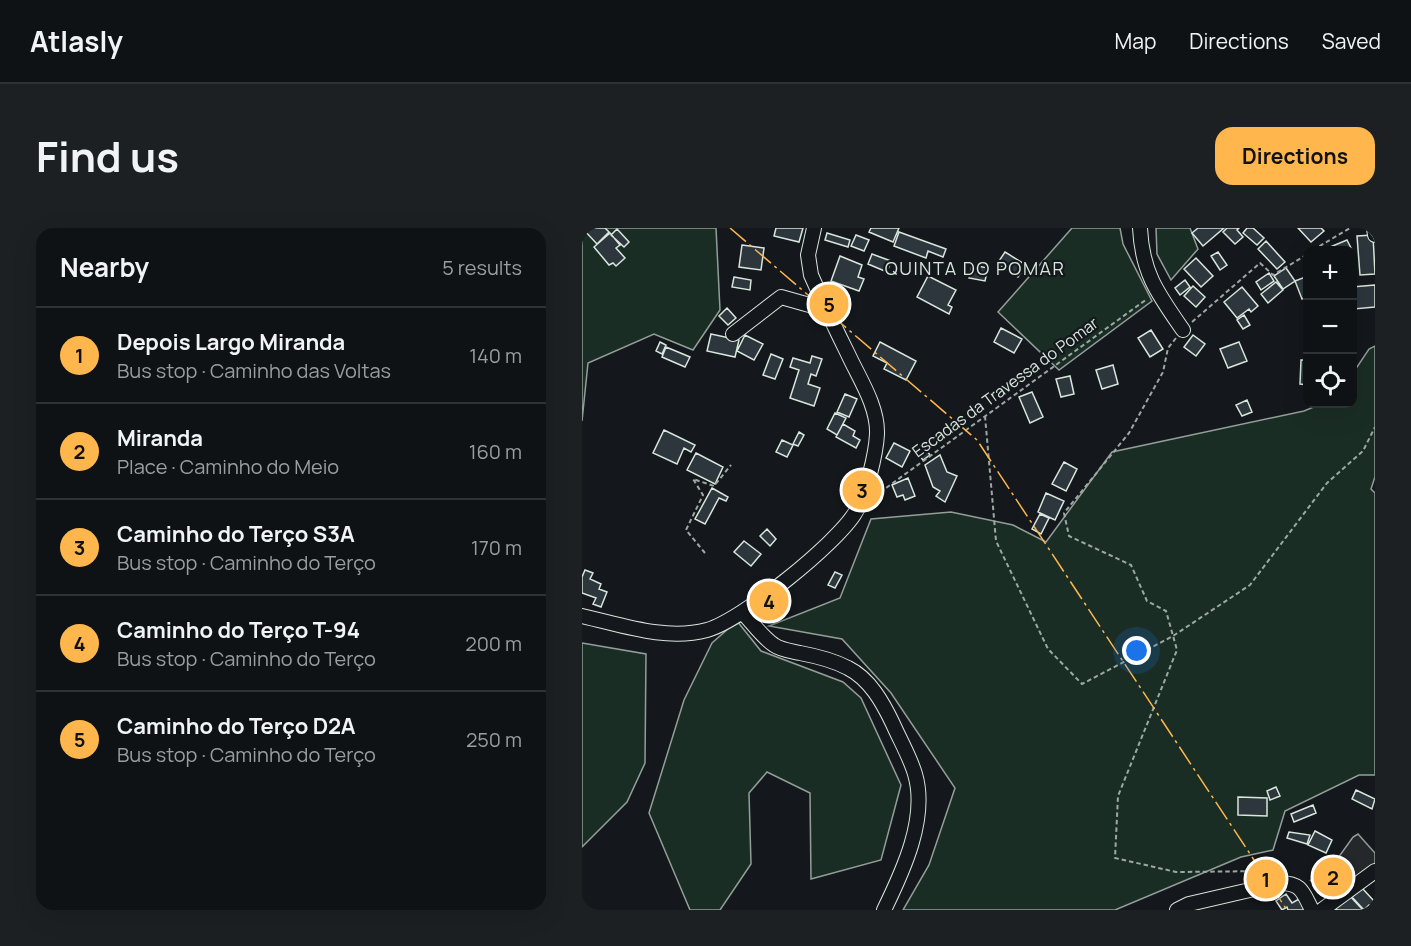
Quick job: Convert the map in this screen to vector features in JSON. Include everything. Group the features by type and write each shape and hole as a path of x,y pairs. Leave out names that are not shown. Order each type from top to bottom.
{"street":[{"path":"582,616 669,635 708,630 742,612 821,551 847,525 857,510 864,494 877,433 869,398 811,275 808,255 814,228"},
{"path":"1140,228 1141,251 1146,270 1157,292 1183,330"},
{"path":"1374,228 1375,235"},
{"path":"733,334 781,297 813,306 823,302"},
{"path":"742,612 772,644 781,649 833,662 850,669 866,682 882,701 915,774 918,792 918,812 910,850 899,880 884,910"},
{"path":"1322,910 1375,871"},
{"path":"1177,910 1189,904 1280,883 1294,884 1300,889 1312,910"}],"path":[{"path":"1320,246 1350,228"},
{"path":"1275,873 1266,870 1176,872 1115,858 1118,796 1178,650 1166,611 1146,602 1131,565 1068,536 1064,513 1129,433 1163,372 1168,348 1183,330 1260,263 1273,275 1303,257"},
{"name":"Escadas da Travessa do Pomar","path":"864,494 886,488 1157,292"},
{"path":"985,416 996,541 1048,649 1083,684 1173,636 1250,585 1327,483 1363,451 1375,427"},
{"path":"705,553 686,530 703,495 693,479 714,486 731,465"},
{"path":"1300,889 1313,878 1326,868 1338,884 1325,894 1313,878"}],"green space":[{"path":"582,228 716,228 720,310 693,350 654,334 588,363 582,421"},
{"path":"1072,228 1120,228 1123,244 1152,301 1059,370 998,312"},
{"path":"1156,228 1190,228 1198,249 1171,280 1157,254"},
{"path":"1375,346 1375,477 1371,489 1375,493 1375,775 1359,775 1285,811 1273,850 1241,857 1115,910 903,910 929,865 955,788 891,693 842,639 769,626 840,598 871,519 951,512 1013,525 1046,542 1112,452 1311,408 1357,408 1357,367 1369,349"},
{"path":"737,621 761,651 843,682 861,698 901,785 881,860 811,879 810,793 767,772 749,793 751,864 720,910 690,910 649,813 684,700 712,643"},
{"path":"582,643 646,654 645,763 627,802 582,847"}],"shaded area":[{"path":"1358,834 1375,853 1375,865 1350,885 1333,865 1353,837"}],"building":[{"path":"582,228 605,228 609,232 597,244"},
{"path":"776,228 803,228 799,242 774,236"},
{"path":"871,228 899,228 893,242 869,232"},
{"path":"1198,228 1224,228 1203,246 1192,233"},
{"path":"1227,228 1239,228 1237,230 1243,237 1235,244 1223,232"},
{"path":"1247,228 1253,228 1264,238 1257,245 1243,233"},
{"path":"1298,228 1321,228 1324,231 1311,242"},
{"path":"617,229 629,242 624,247 611,235"},
{"path":"899,232 946,249 943,257 928,251 926,258 894,246"},
{"path":"610,233 620,245 616,248 625,258 616,266 613,263 609,265 594,247"},
{"path":"827,233 850,240 848,247 825,240"},
{"path":"856,235 869,240 864,251 851,246"},
{"path":"1373,235 1375,274 1360,275 1357,236"},
{"path":"1347,240 1350,246 1333,246"},
{"path":"1266,241 1285,262 1277,269 1258,249"},
{"path":"742,245 764,248 761,270 739,267"},
{"path":"1005,252 1026,265 1018,277 997,264"},
{"path":"1218,252 1227,265 1220,270 1211,256"},
{"path":"872,254 891,261 887,272 868,264"},
{"path":"840,256 862,265 858,277 864,279 859,291 831,281"},
{"path":"1196,258 1213,276 1201,287 1184,269"},
{"path":"972,265 988,268 985,281 969,278"},
{"path":"1286,268 1295,281 1283,289 1274,276"},
{"path":"1269,273 1274,281 1261,290 1256,282"},
{"path":"928,276 956,290 948,305 952,307 949,314 917,297"},
{"path":"734,277 751,280 750,290 732,287"},
{"path":"1303,278 1302,299 1295,281"},
{"path":"1185,280 1190,287 1180,295 1175,288"},
{"path":"1276,282 1283,290 1268,303 1261,294"},
{"path":"1375,285 1375,307 1357,309 1357,287"},
{"path":"1193,286 1205,297 1196,307 1184,296"},
{"path":"1242,287 1258,306 1251,312 1249,309 1237,318 1224,302"},
{"path":"727,308 736,318 728,325 719,316"},
{"path":"1244,315 1250,325 1243,329 1237,320"},
{"path":"1001,328 1022,339 1014,353 994,342"},
{"path":"1151,330 1163,349 1150,357 1138,338"},
{"path":"711,334 739,340 735,357 707,351"},
{"path":"745,335 763,344 754,360 737,351"},
{"path":"1193,335 1205,344 1196,356 1184,347"},
{"path":"660,342 666,345 662,354 656,351"},
{"path":"880,342 916,361 906,380 884,369 887,363 873,356"},
{"path":"1239,342 1247,361 1228,368 1220,349"},
{"path":"666,347 690,357 685,367 662,357"},
{"path":"771,354 783,359 775,379 763,375"},
{"path":"812,356 822,359 816,376 811,374 808,384 820,388 814,406 790,398 799,370 790,367 793,358 810,363"},
{"path":"1301,360 1303,360 1303,384 1300,384"},
{"path":"1113,365 1118,384 1102,389 1096,370"},
{"path":"1070,376 1074,394 1061,397 1056,379"},
{"path":"1032,392 1043,417 1030,423 1019,397"},
{"path":"845,394 857,399 849,417 837,412"},
{"path":"1247,400 1252,412 1242,416 1236,405"},
{"path":"835,413 846,418 837,435 827,429"},
{"path":"843,424 855,431 853,436 860,440 856,448 836,437"},
{"path":"664,430 695,445 691,452 684,448 677,464 653,453"},
{"path":"799,432 804,435 798,446 793,444"},
{"path":"782,440 793,445 787,457 776,452"},
{"path":"894,443 910,451 902,467 886,458"},
{"path":"925,448 930,455 923,460 917,453"},
{"path":"696,453 723,467 715,484 687,470"},
{"path":"940,455 947,472 957,476 945,502 936,496 940,491 933,487 925,465"},
{"path":"1064,462 1077,469 1066,491 1052,484"},
{"path":"908,478 915,496 905,500 903,495 897,497 892,485"},
{"path":"712,488 728,497 726,501 719,498 705,524 695,519"},
{"path":"1046,493 1064,501 1055,520 1038,512"},
{"path":"1040,514 1049,518 1041,534 1032,529"},
{"path":"767,529 776,539 770,546 760,536"},
{"path":"744,541 761,554 751,566 734,552"},
{"path":"585,570 593,573 590,579 601,584 599,589 607,592 601,607 593,604 596,598 582,593 582,577"},
{"path":"835,572 842,575 835,588 828,585"},
{"path":"1276,787 1280,796 1270,800 1267,791"},
{"path":"1356,790 1375,799 1372,809 1352,799"},
{"path":"1238,797 1267,798 1267,816 1238,815"},
{"path":"1313,805 1316,813 1294,822 1291,814"},
{"path":"1315,831 1332,840 1326,853 1308,845"},
{"path":"1289,832 1310,835 1307,844 1287,838"},
{"path":"1362,888 1375,902 1373,909 1369,905 1364,910 1352,897"},
{"path":"1286,894 1292,903 1299,899 1306,910 1288,910 1287,907 1282,910 1276,901"},
{"path":"1348,894 1363,910 1337,910 1335,908"}],"power":[{"path":"730,228 977,440 1287,910"}],"place":[{"name":"Caminho do Terço D2A","path":"829,304"},
{"name":"Caminho do Terço S3A","path":"862,490"},
{"name":"Caminho do Terço T-94","path":"769,601"},
{"name":"Miranda","path":"1333,877"},
{"name":"Depois Largo Miranda","path":"1266,879"}],"district":[{"name":"QUINTA DO POMAR","path":"975,269"}]}
